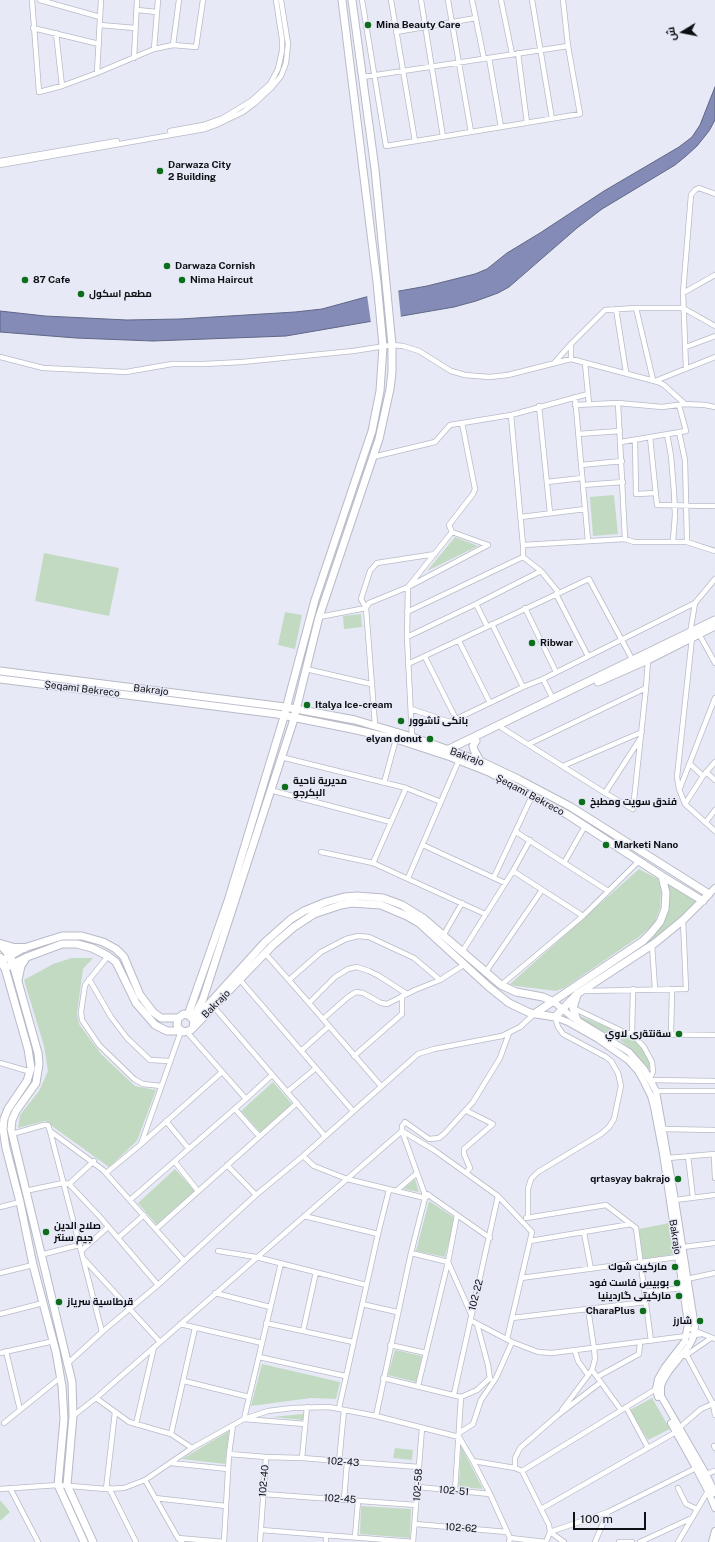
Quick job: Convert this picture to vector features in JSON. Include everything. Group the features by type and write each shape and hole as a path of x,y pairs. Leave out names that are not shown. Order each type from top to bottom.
{"main road":[{"path":"249,843 281,757 295,713 319,617 373,457 385,416 392,372 390,327 381,278 342,0"},
{"path":"189,1024 203,1000 249,843 315,600 372,431 380,391 383,346 375,169 352,0"},
{"path":"346,24 356,22"},
{"path":"295,713 450,753 648,660 691,636 715,620"},
{"path":"450,753 553,699 633,661 715,626"},
{"name":"Bakrajo","path":"0,671 285,707 295,713"},
{"name":"Şeqamî Bekreco","path":"0,679 284,715"},
{"name":"Bakrajo","path":"284,715 295,713 355,720 412,737 464,760 480,761 518,779 571,808 709,894"},
{"path":"476,741 473,746 480,761"},
{"name":"Şeqamî Bekreco","path":"464,760 568,815 703,901"},
{"path":"534,1014 643,941 660,922 665,909 666,893 662,876"},
{"path":"689,892 694,884"},
{"path":"555,1017 562,1008 580,992 652,945 682,920 709,894"},
{"path":"1,964 13,964 56,946 72,944 92,948 108,956 119,966 134,999 151,1021 163,1030 169,1032 189,1024 276,937 291,919 304,911 333,900 357,896 378,897 395,902 423,918 485,973 505,987 516,992 548,998 554,1002"},
{"name":"Bakrajo","path":"189,1024 214,1007 265,954 276,937 304,920 325,910 352,904 381,904 418,923 502,999 517,1008 534,1014 555,1017"},
{"path":"1,964 9,955 24,948 56,937 69,935 82,936 116,949 124,957 140,996 150,1009 161,1018 178,1018 182,1015 189,1024"},
{"path":"0,944 10,948 24,948"},
{"path":"0,944 9,955 13,964 40,1064 36,1083 13,1116 11,1124 12,1134 40,1255 65,1350 74,1393 67,1485 93,1542"},
{"path":"18,984 20,970 27,957"},
{"path":"1,964 10,987 31,1063 31,1072 27,1081 8,1109 3,1124 2,1135 20,1202 33,1265 44,1303 61,1377 64,1414 58,1485 84,1542"},
{"path":"10,987 18,984"},
{"path":"502,999 505,987"},
{"path":"577,1020 573,1008 580,992"},
{"path":"178,1018 177,1025 189,1024"},
{"path":"53,1339 61,1335"},
{"path":"56,1352 65,1350"}],"street":[{"path":"32,0 39,92 62,86 97,73 154,49 173,45 197,46 203,0"},
{"path":"40,0 100,17"},
{"path":"97,73 101,0"},
{"path":"134,58 137,0"},
{"path":"154,49 158,0"},
{"path":"173,45 179,0"},
{"path":"0,161 199,126 232,113 251,101 265,89 278,69 282,57 283,45 276,0"},
{"path":"0,165 205,129 242,112 255,103 272,87 281,76 286,63 288,44 281,0"},
{"path":"362,0 386,146 580,114 568,46 563,0"},
{"path":"391,0 415,141"},
{"path":"421,0 443,137"},
{"path":"448,0 471,132"},
{"path":"472,0 484,59"},
{"path":"501,0 512,54"},
{"path":"532,0 552,119"},
{"path":"137,10 157,12"},
{"path":"396,32 476,18"},
{"path":"100,25 135,28"},
{"path":"33,28 99,44"},
{"path":"56,33 62,86"},
{"path":"363,77 568,46"},
{"path":"518,53 528,123"},
{"path":"489,58 501,127"},
{"path":"686,368 686,347 682,308 691,195 699,188 715,194"},
{"path":"683,293 715,275"},
{"path":"636,308 654,381"},
{"path":"553,364 605,310 682,308 715,326"},
{"path":"616,310 626,372"},
{"path":"686,347 715,336"},
{"path":"571,344 571,359"},
{"path":"0,357 43,368 126,372 172,364 242,362 353,352 392,345 408,347 419,351 451,371 465,375 489,377 502,376 571,359 626,372 654,381 664,385 685,404"},
{"path":"654,381 715,357"},
{"path":"585,362 589,404"},
{"path":"373,457 435,442 441,437 448,427 462,423 511,415 539,406 588,394"},
{"path":"575,397 588,541"},
{"path":"575,405 618,403 662,407 685,404 715,407"},
{"path":"618,403 625,539"},
{"path":"621,442 686,430 679,405"},
{"path":"539,406 550,513"},
{"path":"511,415 524,545 523,557"},
{"path":"319,617 366,608 369,603 408,587 488,545 452,532 449,525 473,494 475,489 462,423"},
{"path":"578,434 620,431"},
{"path":"679,432 685,460 686,542"},
{"path":"667,434 671,456 674,505 673,541"},
{"path":"650,437 657,505 715,506"},
{"path":"635,440 636,494 656,493"},
{"path":"581,466 622,461"},
{"path":"547,482 582,478"},
{"path":"583,485 623,482"},
{"path":"521,517 585,510"},
{"path":"412,737 407,637 408,587 452,532"},
{"path":"524,545 625,539 634,542 686,542 715,551"},
{"path":"375,725 366,608 360,599 370,571 377,563 435,554"},
{"path":"523,557 541,571 557,593 588,656"},
{"path":"407,612 523,557"},
{"path":"407,637 541,571"},
{"path":"408,664 589,579 633,661"},
{"path":"411,709 450,722 542,679 695,603 715,579"},
{"path":"695,603 677,777 679,789 685,804 715,831"},
{"path":"476,604 490,625 523,687"},
{"path":"525,608 556,672"},
{"path":"699,634 715,663"},
{"path":"459,641 490,703"},
{"path":"425,657 456,719"},
{"path":"502,728 633,809 642,732 648,660"},
{"path":"306,670 371,684"},
{"path":"542,679 553,699"},
{"path":"529,744 646,688"},
{"path":"679,789 715,698"},
{"path":"563,766 642,732"},
{"path":"605,793 641,738"},
{"path":"384,783 396,740"},
{"path":"281,757 406,788 441,802"},
{"path":"408,878 441,802 464,760"},
{"path":"685,804 704,774 715,762"},
{"path":"690,764 715,780"},
{"path":"373,863 406,788"},
{"path":"270,790 391,822"},
{"path":"494,877 532,796"},
{"path":"706,822 715,810"},
{"path":"564,863 585,826"},
{"path":"516,832 608,891"},
{"path":"462,952 513,871 530,840"},
{"path":"423,845 505,883"},
{"path":"321,852 373,863 485,914"},
{"path":"505,987 583,916 639,861"},
{"path":"513,871 583,916"},
{"path":"709,894 715,888"},
{"path":"485,973 542,890"},
{"path":"443,936 462,903"},
{"path":"580,992 633,989 686,989 682,920"},
{"path":"289,980 321,952 346,939 358,936 369,937 414,958 440,980"},
{"path":"652,945 655,989"},
{"path":"265,954 381,1086"},
{"path":"108,956 89,980 84,989 81,1015 82,1020 99,1045 134,1080 143,1084 161,1086"},
{"path":"323,1019 356,992 363,993 384,1004 390,1003 440,980 465,964"},
{"path":"309,1003 336,977 348,970 357,968 369,971 379,976 405,995"},
{"path":"89,980 111,1017 127,1038 150,1060 170,1061"},
{"path":"240,980 353,1111"},
{"path":"633,989 632,1034 644,1047 652,1062 653,1072 651,1079 715,1081"},
{"path":"671,1035 672,989"},
{"path":"354,1056 402,1014 405,995"},
{"name":"Bakrajo","path":"554,1002 577,1020 629,1052 651,1079 656,1091 668,1158 683,1247 694,1333"},
{"path":"214,1007 325,1136"},
{"path":"573,1008 624,1032 632,1034 715,1036"},
{"path":"68,1363 158,1285 256,1195 303,1156 418,1054 434,1049 495,1038 520,1027 534,1014"},
{"path":"528,1217 528,1188 531,1179 538,1172 605,1131 614,1119 620,1086 618,1072 612,1061 563,1034 558,1027 555,1017"},
{"name":"Bakrajo","path":"555,1017 568,1022 618,1052 634,1065 651,1096 657,1124 688,1328 687,1336 683,1344 660,1375 656,1389"},
{"path":"140,1145 170,1061 189,1024 222,1072 246,1099"},
{"path":"301,1051 329,1026"},
{"path":"376,1416 397,1312 426,1195 402,1131 402,1126 405,1122 426,1138 438,1138 445,1134 467,1110 500,1058 509,1033"},
{"path":"0,1058 1,1063 31,1072"},
{"path":"287,1092 316,1068"},
{"path":"106,1173 140,1145 222,1072"},
{"path":"130,1200 272,1075"},
{"path":"656,1091 715,1091"},
{"path":"156,1229 297,1103"},
{"path":"235,1109 259,1136"},
{"path":"466,1173 470,1168 464,1154 464,1149 493,1124 467,1110"},
{"path":"166,1121 189,1149"},
{"path":"12,1134 44,1125 48,1126 102,1332"},
{"path":"663,1129 715,1130"},
{"path":"50,1131 94,1162 106,1173 184,1261"},
{"path":"0,1489 58,1485 108,1489 124,1488 145,1480 192,1448 244,1418 268,1411 307,1407 338,1408 422,1428 459,1435 473,1424 479,1405 499,1372 510,1341 512,1318 532,1232 498,1196 434,1150 402,1131"},
{"path":"73,1416 96,1398 402,1131"},
{"path":"668,1158 708,1155 715,1156 715,1178"},
{"path":"303,1156 317,1167 347,1179 389,1190 426,1195 490,1238"},
{"path":"688,1156 693,1198"},
{"path":"69,1184 94,1162"},
{"path":"174,1162 198,1191"},
{"path":"227,1165 256,1195"},
{"path":"396,1191 417,1173"},
{"path":"25,1190 63,1183 69,1184 158,1285"},
{"path":"338,1408 389,1190"},
{"path":"675,1200 715,1195"},
{"name":"102-22","path":"454,1394 471,1314 490,1238 498,1196"},
{"path":"0,1207 20,1202"},
{"path":"521,1219 606,1205 632,1224 636,1228 651,1341"},
{"path":"118,1238 144,1215"},
{"path":"418,1386 448,1262 457,1215"},
{"path":"304,1216 378,1234"},
{"path":"530,1241 632,1224"},
{"path":"82,1254 108,1227"},
{"path":"584,1233 591,1269"},
{"path":"683,1247 715,1243"},
{"path":"40,1255 79,1245"},
{"path":"218,1251 256,1257 366,1285"},
{"path":"411,1253 448,1262"},
{"path":"82,1254 160,1342"},
{"path":"521,1278 678,1257"},
{"path":"448,1262 471,1314"},
{"path":"244,1418 281,1263"},
{"path":"0,1273 33,1265"},
{"path":"303,1331 316,1272"},
{"path":"687,1279 715,1273"},
{"path":"645,1292 683,1288"},
{"path":"214,1294 270,1307"},
{"path":"512,1318 646,1302"},
{"path":"0,1314 44,1303"},
{"path":"362,1304 397,1312"},
{"path":"558,1415 592,1370 595,1359 588,1309"},
{"path":"470,1320 510,1341 538,1352 552,1353 575,1351 687,1336 694,1333 713,1338"},
{"path":"266,1323 353,1342"},
{"path":"180,1324 262,1343"},
{"path":"478,1324 490,1378 490,1387"},
{"path":"171,1434 195,1328"},
{"path":"688,1328 694,1333"},
{"path":"694,1333 692,1342 685,1353 669,1371 660,1391 663,1402 708,1491 715,1508"},
{"path":"685,1353 713,1338"},
{"path":"0,1353 53,1339"},
{"path":"597,1377 639,1354 640,1342"},
{"path":"390,1345 426,1353"},
{"path":"136,1424 154,1347"},
{"path":"6,1351 20,1410"},
{"path":"575,1351 578,1361 588,1376"},
{"path":"685,1353 714,1403 715,1415"},
{"path":"258,1357 345,1376"},
{"path":"592,1370 621,1410"},
{"path":"4,1423 61,1377"},
{"path":"383,1378 454,1394 461,1397 477,1390 490,1378"},
{"path":"184,1380 249,1397"},
{"path":"515,1468 515,1458 520,1448 558,1415 601,1382"},
{"path":"522,1471 656,1389 662,1406 706,1474 715,1493"},
{"path":"455,1491 461,1397"},
{"path":"96,1398 115,1412 136,1424 171,1434 192,1448"},
{"path":"541,1509 648,1448 677,1430 701,1409 714,1403"},
{"path":"302,1458 307,1407"},
{"path":"626,1407 648,1448"},
{"path":"339,1462 344,1410"},
{"path":"115,1412 107,1482 108,1489 136,1542"},
{"path":"244,1418 306,1424"},
{"path":"145,1480 181,1541 187,1539 224,1542 229,1454 233,1425"},
{"name":"102-58","path":"413,1542 422,1428"},
{"path":"459,1435 490,1494 510,1540 546,1542 550,1532 549,1525 522,1471 515,1468 473,1461"},
{"name":"102-40","path":"229,1454 266,1457 260,1542"},
{"name":"102-43","path":"266,1457 302,1458 419,1467"},
{"path":"344,1500 347,1462"},
{"path":"171,1463 228,1469"},
{"path":"550,1532 608,1512 696,1468"},
{"path":"706,1474 715,1471"},
{"name":"102-51","path":"418,1487 490,1494"},
{"path":"10,1488 38,1542"},
{"path":"678,1488 686,1504 697,1509"},
{"path":"678,1542 708,1491"},
{"name":"102-45","path":"263,1494 416,1504"},
{"path":"155,1498 226,1506"},
{"path":"355,1537 358,1501"},
{"path":"595,1542 608,1512"},
{"path":"640,1542 692,1518"},
{"name":"102-62","path":"415,1524 507,1532"},
{"path":"261,1530 413,1542"},
{"path":"712,1542 715,1531"},
{"path":"550,1532 564,1542"},
{"path":"326,1535 326,1542"},
{"path":"619,1542 632,1542"}],"green space":[{"path":"614,495 618,534 593,536 590,497"},
{"path":"455,537 478,546 427,571"},
{"path":"44,553 119,568 109,616 35,601"},
{"path":"285,612 302,615 295,649 278,645"},
{"path":"361,614 362,627 344,629 343,616"},
{"path":"639,869 658,879 661,892 660,908 654,924 640,936 564,988 556,991 510,984"},
{"path":"667,882 697,902 672,927 647,943 661,927 666,915 669,900"},
{"path":"72,958 93,958 83,969 77,1013 79,1024 101,1054 135,1086 156,1090 137,1141 109,1167 45,1121 18,1128 20,1115 39,1091 48,1071 44,1046 24,980 53,964"},
{"path":"575,1014 632,1037 650,1060 652,1068 651,1071 631,1049 620,1040 584,1021"},
{"path":"273,1082 292,1104 261,1133 241,1111"},
{"path":"175,1169 195,1191 157,1225 138,1203"},
{"path":"415,1179 419,1192 403,1189"},
{"path":"429,1201 455,1218 445,1257 416,1251"},
{"path":"669,1223 674,1254 643,1260 639,1229"},
{"path":"395,1350 422,1356 416,1382 388,1375"},
{"path":"262,1364 340,1382 336,1399 311,1398 251,1406"},
{"path":"652,1398 670,1429 648,1440 630,1410"},
{"path":"303,1414 303,1420 272,1417"},
{"path":"229,1431 225,1464 182,1459"},
{"path":"461,1446 483,1489 459,1487"},
{"path":"395,1448 413,1450 412,1460 393,1458"},
{"path":"0,1501 10,1512 0,1521"},
{"path":"361,1506 411,1509 410,1538 360,1534"}],"water":[{"path":"715,87 715,120 709,131 697,146 686,156 675,165 602,209 577,228 509,287 498,293 476,301 454,307 286,336 153,341 76,338 0,332 0,311 45,316 127,320 180,319 295,312 322,309 366,297 427,286 475,274 487,269 507,253 604,191 679,147 692,137 700,125"}],"pier":[{"path":"398,289 401,318 371,323 367,295"}],"place":[{"name":"Mina Beauty Care","path":"368,25"},
{"name":"Darwaza City 2 Building","path":"160,171"},
{"name":"Darwaza Cornish","path":"167,266"},
{"name":"87 Cafe","path":"25,280"},
{"name":"Nima Haircut","path":"182,280"},
{"name":"مطعم اسكول","path":"81,294"},
{"name":"Ribwar","path":"532,643"},
{"name":"Italya Ice-cream","path":"307,705"},
{"name":"بانکی ئاشوور","path":"401,721"},
{"name":"elyan donut","path":"430,739"},
{"name":"مدیریة ناحية البكرجو","path":"285,787"},
{"name":"فندق سويت ومطبخ","path":"582,802"},
{"name":"Marketi Nano","path":"606,845"},
{"name":"سةنتةرى لاوي","path":"679,1034"},
{"name":"qrtasyay bakrajo","path":"678,1179"},
{"name":"صلاح الدين جيم سنتر","path":"46,1232"},
{"name":"ماركيت شوك","path":"675,1267"},
{"name":"بوبيس فاست فود","path":"677,1283"},
{"name":"مارکیتی گاردینیا","path":"679,1296"},
{"name":"قرطاسية سرياز","path":"59,1302"},
{"name":"CharaPlus","path":"643,1311"},
{"name":"شارز","path":"700,1321"}]}
